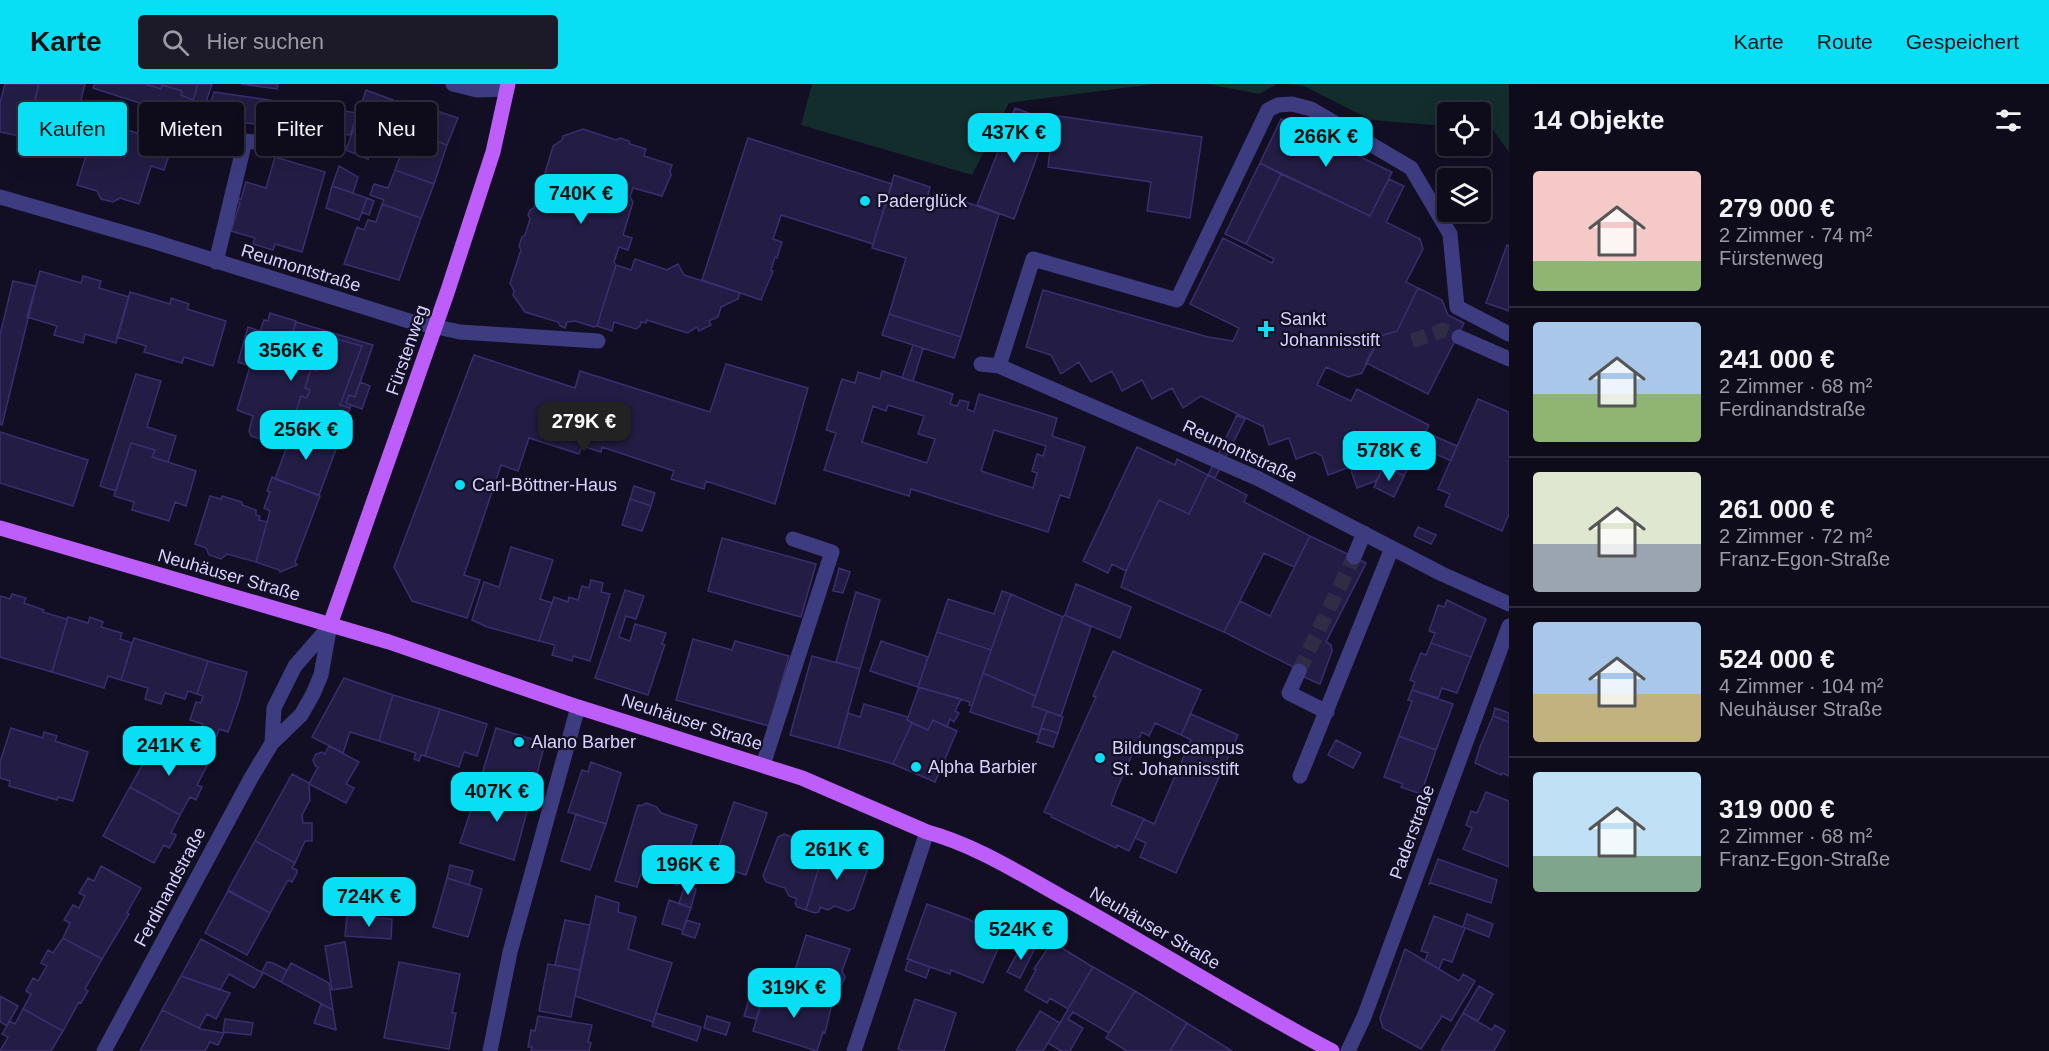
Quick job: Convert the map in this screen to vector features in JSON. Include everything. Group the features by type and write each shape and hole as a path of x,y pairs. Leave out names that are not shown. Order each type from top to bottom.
{"main road":[{"name":"Fürstenweg","path":"330,625 435,327 493,152 507,87"},
{"name":"Neuhäuser Straße","path":"0,528 404,647 802,778 927,832 945,837 998,862 1103,919 1312,1046 1332,1051"}],"street":[{"path":"456,84 477,90 507,87"},
{"path":"999,366 1034,259 1177,300 1268,110 1278,105 1292,104 1311,109 1411,168 1450,234 1457,307 1509,334"},
{"path":"216,262 245,141 256,142"},
{"name":"Reumontstraße","path":"0,197 149,240 409,321 460,332 598,341"},
{"path":"1459,337 1509,359"},
{"name":"Reumontstraße","path":"981,364 999,366 1257,478 1469,587 1509,604"},
{"path":"1354,557 1364,533"},
{"path":"763,765 832,552 793,539"},
{"path":"1300,776 1392,548"},
{"name":"Ferdinandstraße","path":"272,743 274,708 295,666 330,625"},
{"name":"Ferdinandstraße","path":"104,1051 251,778 272,743 301,715 313,694 321,675 330,625"},
{"name":"Paderstraße","path":"1348,1051 1364,1017 1509,626"},
{"path":"1299,671 1289,693 1327,712"},
{"path":"490,1051 510,952 578,706"},
{"path":"854,1051 927,832"}],"green space":[{"path":"812,84 1154,84 1009,103 972,175 801,125"},
{"path":"1207,84 1277,84 1259,94"},
{"path":"1288,84 1509,84 1509,152 1491,129 1491,102 1437,102 1437,125 1371,120 1304,86"}],"building":[{"path":"5,84 39,84 34,102 18,102 18,136 0,132 0,103"},
{"path":"39,84 85,84 80,102 34,102"},
{"path":"94,84 145,84 161,89 162,85 182,91 181,95 193,100 198,84 212,84 206,102 139,103 93,88"},
{"path":"145,84 198,84 193,100 181,95 182,91 162,85 161,89"},
{"path":"241,84 278,84 277,89"},
{"path":"366,90 393,100 392,102 362,102"},
{"path":"214,92 283,102 256,102 256,124 244,123 244,102 211,102"},
{"path":"1015,108 1050,121 1014,219 977,205"},
{"path":"344,111 356,113 350,135 344,134"},
{"path":"437,111 458,118 447,145 437,141"},
{"path":"1051,115 1202,137 1190,218 1147,211 1151,182 1048,167 1050,150 1046,150"},
{"path":"1281,119 1392,172 1370,216 1260,163"},
{"path":"354,128 356,129 356,154 346,150"},
{"path":"583,129 616,140 620,138 629,141 630,144 646,149 644,156 672,165 671,175 662,196 633,188 630,197 633,202 623,235 632,238 628,250 619,247 614,262 616,265 597,326 575,321 567,322 565,328 558,322 525,312 513,295 514,291 510,283 521,250 519,246 530,219 528,215 534,208 540,179 544,177 553,146 562,140 563,136"},
{"path":"127,130 139,134 139,156 169,156 164,170 151,166 139,204 120,198 113,202 101,199 97,191 77,185 86,156 127,156"},
{"path":"748,138 892,184 873,244 781,215 773,239 782,242 761,300 702,280"},
{"path":"437,141 447,145 434,184 395,170 400,156 437,156"},
{"path":"275,157 325,172 302,252 275,244 273,250 253,244 255,238 231,231 240,203 236,202 237,198 241,199 246,182 266,188"},
{"path":"1260,163 1281,174 1246,244 1225,234"},
{"path":"339,166 358,177 353,193 332,186"},
{"path":"395,170 434,184 421,218 382,204 384,200 370,195 374,184 388,188"},
{"path":"1281,174 1370,216 1389,179 1404,186 1386,222 1420,239 1423,249 1406,282 1418,288 1397,331 1380,336 1362,373 1348,377 1326,367 1317,385 1351,401 1357,389 1429,425 1404,476 1384,466 1376,481 1357,488 1350,467 1328,475 1322,456 1315,452 1296,459 1289,438 1269,445 1263,425 1201,396 1183,408 1172,388 1152,399 1142,380 1122,391 1112,371 1091,382 1079,362 1061,374 1051,355 1026,347 1043,290 1208,337 1233,341 1239,328 1190,304 1223,238 1272,263 1274,259 1246,244"},
{"path":"894,175 930,187 928,195 945,200 947,195 999,214 961,337 889,314 906,258 872,248"},
{"path":"332,186 367,198 359,220 326,208"},
{"path":"367,198 374,201 369,215 362,212"},
{"path":"382,204 421,218 399,280 344,264 357,227 364,230 368,220 376,222"},
{"path":"1507,245 1509,246 1509,311 1486,303"},
{"path":"635,259 667,270 678,264 684,275 740,293 738,299 721,307 718,317 709,321 711,325 699,331 697,327 687,333 647,320 646,323 641,322 636,329 614,322 612,331 597,326 616,265 631,270"},
{"path":"40,271 81,283 83,276 101,281 99,288 129,297 116,343 85,334 83,343 54,335 57,326 27,317"},
{"path":"13,281 36,286 2,425 0,424 0,335"},
{"path":"1418,288 1442,300 1448,315 1464,323 1428,394 1366,363 1380,336 1397,331"},
{"path":"130,292 170,304 171,298 189,304 187,309 226,321 213,366 184,357 182,363 144,352 146,346 117,337"},
{"path":"270,313 296,321 284,361 258,354 262,337 259,336 260,331 264,320 268,321"},
{"path":"889,314 961,337 954,358 882,335"},
{"path":"296,322 373,345 355,397 349,395 346,403 351,405 350,408 340,405 362,346 329,337 317,371 311,369 305,388 310,390 307,398 301,396 295,415 300,416 296,428 284,424 278,445 251,436 249,431 253,416 237,410 254,353 284,361"},
{"path":"248,327 260,331 259,336 262,337 258,354 254,353 250,366 238,362"},
{"path":"329,337 362,346 340,405 350,408 338,444 296,428 300,416 295,415 301,396 307,398 310,390 305,388 311,369 317,371"},
{"path":"913,345 923,348 913,381 902,378"},
{"name":"Carl-Böttner-Haus","path":"474,355 575,388 580,371 710,412 726,364 808,388 775,504 706,481 704,489 671,479 674,471 602,447 601,452 582,446 579,454 529,438 518,471 501,465 464,575 480,580 467,618 412,601 394,567"},
{"path":"882,371 953,394 950,404 957,406 960,400 969,402 967,409 974,412 979,394 1057,418 1052,436 1085,447 1069,498 1060,495 1048,532 911,489 909,496 824,470 836,433 826,430 842,379 855,383 858,372 880,379","holes":["888,405 924,416 918,434 935,439 927,463 862,442 873,406 886,411","994,430 1046,446 1043,456 1037,454 1032,471 1037,473 1033,488 981,471"]},
{"path":"136,374 161,381 147,427 176,436 168,462 152,457 155,450 131,443 116,491 100,486"},
{"path":"360,382 370,386 362,409 346,403 349,395 355,397"},
{"path":"1478,399 1509,412 1509,514 1502,531 1445,506 1450,494 1438,489"},
{"path":"1237,415 1245,419 1215,478 1208,475"},
{"path":"294,427 338,444 319,495 275,479"},
{"path":"0,432 88,460 73,506 0,483"},
{"path":"1425,432 1457,446 1451,461 1418,446"},
{"path":"131,443 155,450 152,457 196,471 186,506 175,502 169,521 132,510 134,502 114,496"},
{"path":"1137,447 1175,465 1177,459 1208,475 1189,514 1159,500 1126,571 1112,564 1108,573 1083,561"},
{"path":"1384,466 1404,476 1394,497 1374,487"},
{"path":"1208,475 1247,495 1244,502 1310,536 1294,567 1264,553 1224,632 1121,587 1126,571 1159,500 1189,514"},
{"path":"272,477 320,496 295,562 297,565 280,572 256,562 270,511 264,508 270,492 267,491"},
{"path":"634,486 655,493 651,506 630,499"},
{"path":"210,496 221,499 222,496 242,502 242,505 256,510 256,515 260,516 259,520 267,522 256,562 227,554 221,559 209,555 206,548 195,544"},
{"path":"630,499 651,506 642,531 622,525"},
{"path":"1418,527 1436,535 1431,544 1414,536"},
{"path":"1310,536 1366,563 1326,642 1331,645 1332,651 1320,684 1304,677 1305,673 1224,632 1240,601 1270,616"},
{"path":"722,538 816,564 801,617 708,591"},
{"path":"511,547 553,560 540,599 552,603 539,641 487,627 472,620 484,582 499,587"},
{"path":"839,568 850,572 843,593 833,591"},
{"path":"591,580 603,583 601,592 610,594 590,661 573,656 572,661 552,655 555,645 539,641 554,597 568,602 569,597 578,600 582,586 589,588"},
{"path":"1076,584 1131,607 1120,638 1065,615"},
{"path":"625,590 644,596 636,619 626,616 619,637 630,641 635,624 666,633 662,644 665,645 648,695 595,678"},
{"path":"1002,591 1011,594 991,650 937,632 948,599 994,614"},
{"path":"856,592 880,600 860,669 836,662"},
{"path":"12,594 26,598 24,603 44,610 43,612 66,619 68,617 52,672 0,657 0,596 10,599"},
{"path":"1011,594 1063,617 1036,696 983,673"},
{"path":"1447,600 1486,619 1471,657 1431,643 1435,633 1429,631 1438,605 1444,607"},
{"path":"1065,615 1091,627 1061,716 1032,706"},
{"path":"68,617 88,623 90,617 103,622 101,627 122,633 120,639 132,643 121,680 108,676 104,688 52,672"},
{"path":"937,632 991,650 972,706 969,705 970,702 918,687"},
{"path":"134,638 208,661 197,694 188,691 185,699 165,693 161,704 145,699 148,688 121,680"},
{"path":"693,639 732,650 735,641 789,656 769,726 676,700"},
{"path":"881,641 928,657 918,687 870,671"},
{"path":"1431,643 1471,657 1457,693 1442,688 1438,698 1412,690 1415,682 1410,680 1421,653 1426,655"},
{"name":"Bildungscampus St. Johannisstift","path":"1113,651 1201,690 1181,735 1155,723 1149,736 1142,732 1111,805 1144,819 1129,851 1117,845 1116,848 1044,812 1096,697 1093,696"},
{"path":"812,656 860,669 838,748 790,735"},
{"path":"208,661 247,672 228,732 219,729 217,736 201,731 203,724 190,720 196,702 201,703 203,696 197,694"},
{"path":"983,673 1036,696 1032,706 1047,711 1039,735 970,712"},
{"path":"344,678 393,695 379,741 350,732 343,753 312,737"},
{"path":"919,687 961,699 955,711 959,713 954,722 950,719 947,727 933,720 928,730 907,720"},
{"path":"1412,690 1453,704 1436,750 1399,736 1412,701 1408,700"},
{"path":"393,695 440,709 425,756 421,755 419,761 414,759 416,753 379,741"},
{"path":"864,704 908,717 907,720 912,723 893,764 838,748 848,713 860,717"},
{"path":"1495,708 1509,713 1509,722 1493,716"},
{"path":"440,709 487,724 477,756 464,752 459,767 425,756"},
{"path":"1047,711 1063,717 1058,733 1041,728"},
{"path":"1191,714 1238,735 1176,873 1140,857 1146,843 1135,838 1144,819 1154,824 1191,740 1181,735"},
{"path":"1493,716 1509,722 1509,776 1502,773 1501,775 1475,763"},
{"path":"933,720 957,731 935,782 893,764 912,723 928,730"},
{"path":"11,728 43,738 44,732 51,734 57,736 55,741 88,752 73,801 58,797 57,800 9,786 10,781 0,778 0,762"},
{"path":"496,728 545,743 531,797 496,785 497,779 482,774"},
{"path":"1041,728 1058,733 1053,747 1037,742"},
{"path":"1399,736 1436,750 1421,794 1401,787 1403,784 1384,777"},
{"path":"157,739 207,766 197,785 202,787 196,800 190,797 180,815 130,787"},
{"path":"1336,740 1361,753 1353,768 1328,755"},
{"path":"329,746 359,762 346,784 354,788 346,803 309,784 318,767 315,766 313,760 316,754 322,752 325,754"},
{"path":"591,762 621,773 606,824 568,812 582,770 588,772"},
{"path":"292,774 309,783 310,800 302,815 303,823 312,823 312,841 305,841 295,863 255,841"},
{"path":"496,785 531,797 514,860 460,843 475,798 490,803"},
{"path":"130,787 180,815 171,833 176,835 173,842 169,848 164,845 154,863 103,836"},
{"path":"1486,792 1509,801 1509,867 1463,849 1472,828 1466,825 1471,811 1477,813"},
{"path":"734,802 767,813 746,875 713,864"},
{"path":"646,803 657,807 661,813 697,825 678,885 641,874 637,887 615,881 638,805"},
{"path":"576,814 606,824 590,870 561,861"},
{"path":"784,834 803,841 810,837 826,844 806,910 797,907 795,903 797,899 789,896 785,888 766,882 763,876 778,837"},
{"path":"255,841 295,863 292,868 297,870 292,882 288,880 270,913 228,890"},
{"path":"826,844 842,848 845,856 865,863 868,868 854,908 848,911 835,906 828,910 820,907 819,912 815,913 806,910"},
{"path":"1438,859 1497,880 1491,903 1429,884"},
{"path":"450,865 473,871 469,885 447,878"},
{"path":"101,866 141,888 127,913 129,914 102,959 63,938 70,923 64,920 73,905 79,908 85,896 79,893 88,878 94,881"},
{"path":"447,878 482,889 468,937 433,927"},
{"path":"685,885 696,889 691,908 679,903"},
{"path":"228,891 270,913 247,955 205,933"},
{"path":"596,896 619,903 618,912 636,917 628,949 672,963 653,1022 575,996"},
{"path":"669,900 691,908 683,930 662,924"},
{"path":"927,904 968,919 1003,937 983,983 951,970 950,974 907,959"},
{"path":"1467,914 1493,924 1489,937 1463,927"},
{"path":"347,916 392,919 391,939 345,936"},
{"path":"1434,916 1465,928 1452,962 1443,959 1439,969 1425,961 1428,953 1421,951"},
{"path":"565,920 590,925 580,970 555,965"},
{"path":"686,920 700,924 695,938 682,934"},
{"path":"806,935 850,949 842,971 845,977 842,984 837,987 832,1004 789,990"},
{"path":"63,938 102,959 85,989 88,991 81,1003 79,1002 63,1031 23,1009 31,994 26,991 33,978 38,981 47,966 41,963 48,950 53,953"},
{"path":"201,939 263,973 254,988 229,974 220,990 181,976"},
{"path":"345,942 352,987 332,990 325,946"},
{"path":"1052,942 1093,967 1068,1009 1050,998 1047,1003 1025,990 1036,970 1034,969"},
{"path":"1023,943 1035,948 1020,978 1007,972"},
{"path":"1405,949 1459,981 1463,974 1475,981 1451,1021 1442,1016 1421,1049 1383,1028 1380,1018"},
{"path":"909,959 930,967 926,978 905,970"},
{"path":"267,962 287,970 281,982 262,972"},
{"path":"399,962 460,974 452,1013 456,1013 449,1049 384,1038"},
{"path":"291,963 329,983 333,1010 281,982"},
{"path":"548,964 580,970 571,1017 539,1011"},
{"path":"1093,967 1135,991 1109,1033 1073,1012 1068,1019 1083,1028 1070,1051 1061,1051 1048,1043"},
{"path":"181,976 230,993 216,1019 207,1014 199,1028 162,1010"},
{"path":"1479,986 1493,994 1478,1021 1463,1013"},
{"path":"789,990 832,1004 825,1033 823,1032 817,1051 753,1031 765,992 786,998"},
{"path":"1135,991 1187,1023 1170,1051 1127,1051 1106,1038"},
{"path":"0,996 18,1006 7,1026 0,1022"},
{"path":"749,999 761,1003 756,1019 744,1016"},
{"path":"915,999 956,1013 944,1051 898,1049"},
{"path":"321,1004 333,1010 336,1030 314,1023"},
{"path":"23,1009 63,1031 51,1051 0,1051 8,1037 2,1034 9,1021 15,1024"},
{"path":"162,1010 201,1029 224,1033 218,1045 210,1042 205,1051 140,1051"},
{"path":"1040,1011 1060,1023 1043,1051 1016,1051"},
{"path":"656,1013 701,1027 697,1041 652,1026"},
{"path":"1463,1013 1492,1030 1495,1025 1505,1031 1494,1051 1441,1051"},
{"path":"538,1016 592,1025 588,1042 591,1043 589,1051 531,1051 532,1047 528,1047 531,1030 535,1031"},
{"path":"707,1016 730,1023 726,1035 704,1028"},
{"path":"225,1019 253,1023 251,1035 223,1032"},
{"path":"1187,1023 1232,1051 1170,1051"}],"tunnel":[{"path":"1412,341 1443,330 1459,337"},
{"path":"1299,671 1354,557"}],"place":[{"name":"Paderglück","path":"865,201"},
{"name":"Sankt Johannisstift","path":"1266,329"},
{"name":"Carl-Böttner-Haus","path":"460,485"},
{"name":"Alano Barber","path":"519,742"},
{"name":"Bildungscampus St. Johannisstift","path":"1100,758"},
{"name":"Alpha Barbier","path":"916,767"}]}
